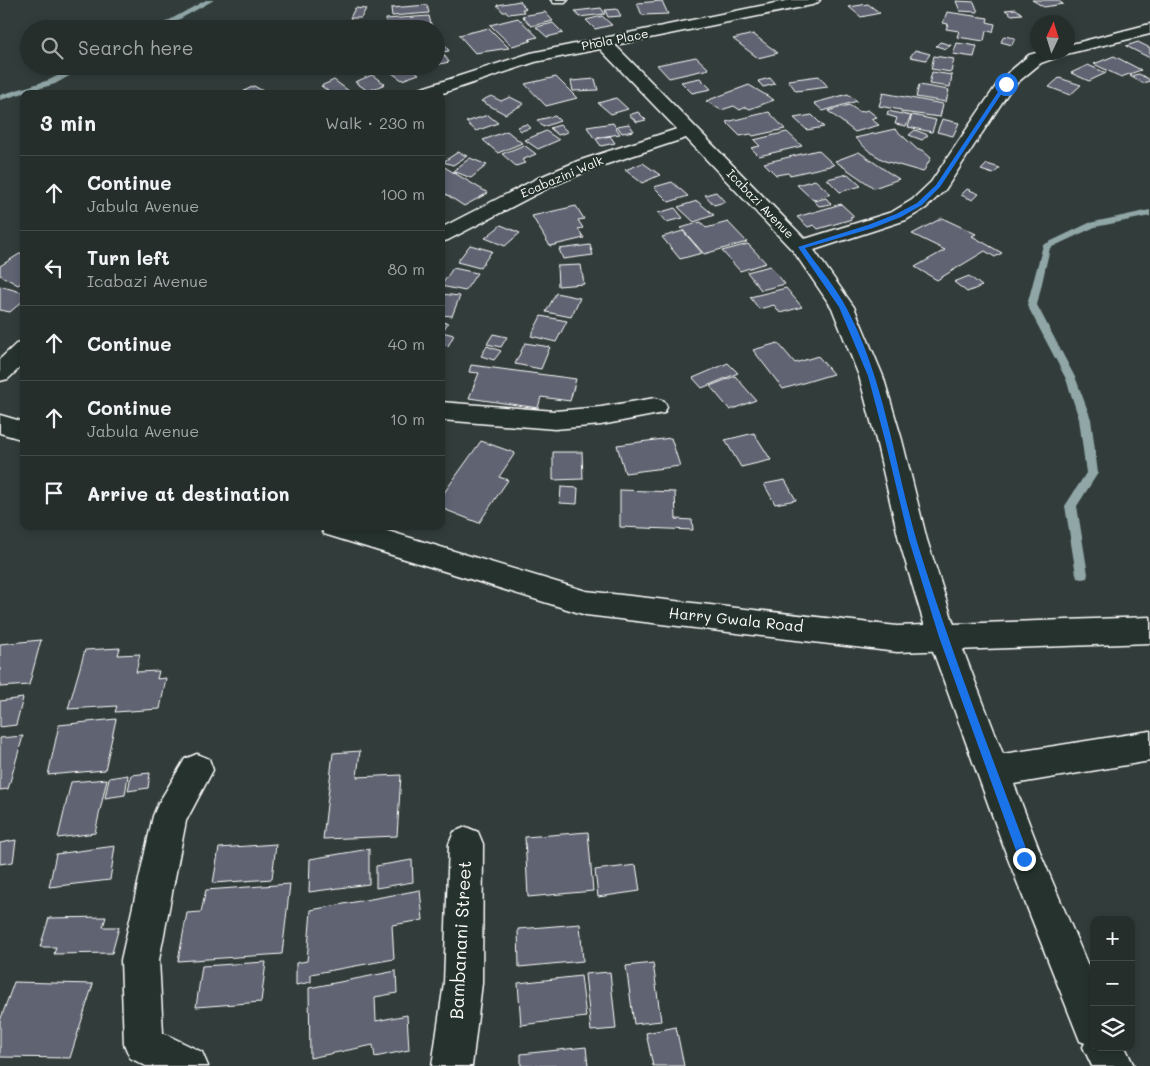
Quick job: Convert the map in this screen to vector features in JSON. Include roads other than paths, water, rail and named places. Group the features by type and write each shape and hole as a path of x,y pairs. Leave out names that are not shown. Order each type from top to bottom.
{"street":[{"name":"Phola Place","path":"434,90 531,58 812,0"},
{"path":"1075,48 1150,29"},
{"name":"Icabazi Avenue","path":"603,42 801,247 843,307 857,337 871,376 889,440 913,540 943,637 1024,859 1090,1017"},
{"path":"801,247 898,216 920,204 938,186 1006,84 1034,60"},
{"name":"Ecabazini Walk","path":"445,234 545,182 585,165 689,131"},
{"path":"0,373 20,354"},
{"path":"445,411 555,420 601,416 655,407"},
{"path":"0,424 20,430"},
{"name":"Harry Gwala Road","path":"347,530 586,603 897,639 1150,630"},
{"path":"992,772 1150,746"},
{"path":"188,1066 144,1044 140,960 170,816 197,770"},
{"name":"Bambanani Street","path":"452,1066 463,983 466,844"},
{"path":"1105,1051 1114,1066"}],"waterway":[{"path":"173,20 211,0"},
{"path":"26,90 52,82 66,75"},
{"path":"0,98 20,92"},
{"path":"1082,574 1071,506 1092,473 1085,419 1071,379 1032,305 1046,247 1080,229 1092,225 1150,213"}]}
